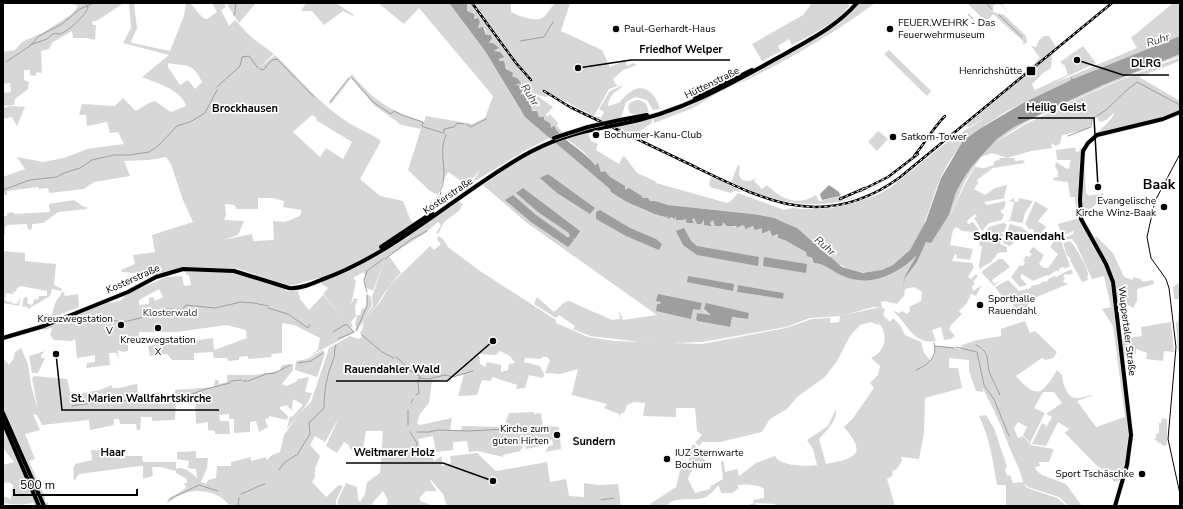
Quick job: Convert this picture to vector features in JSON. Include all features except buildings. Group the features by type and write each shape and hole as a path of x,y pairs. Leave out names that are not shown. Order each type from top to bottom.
{"main road":[{"name":"Hüttenstraße","path":"657,113 690,100 744,73 830,25 853,3"},
{"name":"Hüttenstraße","path":"555,139 588,127 647,116 694,102 757,70 831,27 847,14 857,3"},
{"path":"727,76 734,77 744,73"},
{"name":"Wuppertaler Straße","path":"1115,506 1128,458 1130,430 1113,282 1106,264 1086,229 1080,212 1082,155 1088,143 1098,135 1163,119 1180,112"},
{"name":"Kosterstraße","path":"3,338 44,326 128,292 156,277 183,269 234,271 286,288 293,288 326,278 351,267 386,247 509,161 555,139"},
{"path":"3,413 44,506"},
{"path":"3,422 39,506"}],"green space":[{"path":"69,3 124,3 98,20 92,22 93,25 96,25 95,40 87,38 73,38 72,31 53,42 49,49 41,51 42,73 37,72 35,76 30,75 30,70 24,70 24,80 29,82 28,89 15,99 14,105 3,106 3,93 11,92 10,83 3,84 3,52 15,50 22,42 44,32 72,14 78,6"},
{"name":"Klosterwald","path":"186,3 190,3 203,18 207,19 217,12 212,3 224,3 226,7 221,10 229,26 235,20 251,37 274,54 258,69 275,55 316,97 334,112 381,141 360,179 380,196 403,201 410,219 417,229 460,200 460,203 463,203 459,211 444,222 438,234 436,233 441,225 438,222 424,234 389,256 401,273 387,289 360,329 362,321 373,306 372,297 385,259 373,291 365,287 365,275 363,272 353,278 356,281 351,305 354,298 358,299 355,307 356,316 351,322 353,328 350,327 355,332 308,357 318,350 320,338 294,325 282,323 282,353 271,354 272,357 248,359 248,356 239,357 239,360 228,361 227,358 214,358 213,352 194,353 194,360 172,360 167,354 150,356 148,346 172,341 172,337 180,343 213,338 214,350 247,338 246,330 227,325 176,332 139,332 139,337 128,338 128,351 123,352 118,350 119,364 117,353 109,353 110,365 86,368 87,363 95,362 95,355 77,358 75,339 72,341 54,340 50,335 52,328 44,330 43,328 109,301 110,303 122,300 125,295 166,277 182,276 184,286 191,285 189,275 186,275 186,270 151,277 150,274 139,280 137,273 122,272 121,270 135,264 133,255 155,252 152,235 193,222 183,200 171,164 166,157 149,160 124,161 130,176 94,182 84,189 49,193 48,188 39,189 38,187 7,191 7,195 3,195 3,177 25,169 17,157 43,162 64,158 87,149 124,144 118,132 110,133 107,122 87,126 86,115 79,115 82,104 115,106 123,98 136,111 155,101 171,112 186,106 179,95 174,91 161,84 142,77 169,55 123,43 131,28 129,4 134,4 137,28 131,41 132,43 170,51 184,16","holes":["168,63 189,66 195,71 202,82 195,89 188,80 180,85 168,67","312,115 317,118 316,120 352,142 343,159 326,148 320,157 293,132","258,198 273,198 284,201 283,207 302,210 300,216 285,222 273,221 274,240 253,241 252,234 222,240 238,235 244,221 224,220 226,215 225,204 234,205 237,209 258,209","236,268 287,285 294,285 318,278 319,282 328,288 323,294 343,318 323,295 309,310 300,299 298,291 286,291 286,288 238,273","159,289 163,297 155,301 153,297 149,298 149,304 139,305 139,300"]},
{"path":"226,3 256,3 239,23"},
{"path":"306,3 336,3 354,15 353,16 343,11 324,25 312,11 301,11"},
{"path":"378,3 449,3 485,51 521,111 550,138 526,150 472,183 480,170 467,185 448,172 444,178 438,195 430,191 408,170 421,129 398,124 399,123 375,106 351,78 331,104 329,102 352,74 375,98 402,114 424,122 426,116 472,124 485,118 493,96 419,8 404,24"},
{"path":"467,3 471,3 512,60 514,57 473,3 511,3 511,12 522,17 539,19 544,17 555,3 570,3 561,31 602,50 610,67 625,60 627,66 633,63 637,65 623,70 613,79 616,85 620,85 609,89 594,116 545,91 544,92 549,96 545,97 535,94 553,107 546,115 547,117 550,114 558,123 557,126 563,133 559,134 554,127 551,129 539,117 535,110 532,111 530,103 526,102 525,94 520,94 524,91 515,86 505,65 499,61 500,52 494,51 499,49 489,44 492,38 491,35 486,35 485,28 478,28 480,22 478,18 474,19 472,14 467,11"},
{"path":"812,3 850,3 841,15 825,27 792,45 789,39 778,46 781,51 762,61 752,44 803,15"},
{"path":"859,3 875,3 841,27 805,49 732,87 839,24"},
{"path":"967,3 1002,3 1007,13 1002,5 997,4 993,6 993,12 1004,15 1026,36 1027,43 1022,44 1024,42 993,14 986,22"},
{"path":"1173,3 1180,3 1180,36 1073,79 1071,77 1072,80 1001,115 975,132 958,150 946,167 936,189 922,228 909,252 899,261 887,268 874,272 861,272 841,265 833,260 805,235 792,226 782,222 755,214 668,205 650,201 648,198 642,198 642,196 629,188 625,188 610,177 605,171 601,172 597,163 595,165 584,152 567,139 588,132 591,141 598,144 596,150 619,164 623,156 625,157 637,173 655,181 656,183 727,203 731,201 738,193 784,210 792,208 832,208 877,195 891,187 951,139 991,115 969,127 966,126 952,137 1057,49 1052,55 1051,68 1043,73 1032,84 1035,90 1067,75 1068,76 1052,84 1137,48 1131,38"},
{"path":"1044,36 1049,36 1056,47 1003,91 1040,58 1031,46 1036,47 1039,40"},
{"path":"1083,46 1096,63 1068,76 1065,66 1060,62"},
{"path":"889,50 931,91 927,96 884,54"},
{"path":"1180,54 1180,56 1129,76 1047,112 1027,122 998,141 1024,125 1066,104 1118,81 1180,57 1180,61 1139,77 1180,101 1180,110 1163,118 1103,132 1084,146 1109,121 1115,112 1106,120 1100,122 1096,116 1092,119 1089,129 1062,135 1060,144 1056,146 1051,143 1052,148 1031,151 1007,158 1014,158 1015,161 1023,160 1025,163 993,168 977,180 978,183 974,189 985,195 995,188 1007,185 1004,197 1006,198 984,202 987,205 1006,201 1004,209 1001,210 1001,213 1004,214 1002,220 989,223 982,231 974,218 977,216 975,214 967,221 968,224 973,222 981,233 963,231 956,227 953,230 950,245 973,249 970,260 956,258 957,255 955,254 952,261 972,263 974,267 968,277 971,279 976,274 978,276 973,282 975,284 972,286 973,291 982,285 976,296 971,294 967,303 959,311 962,314 951,325 949,329 955,336 951,339 944,340 941,327 932,330 936,341 922,340 912,333 894,312 899,313 902,311 907,314 910,311 909,307 921,301 922,292 914,287 905,289 904,296 897,304 885,301 881,302 882,307 880,307 885,309 883,315 890,322 893,318 900,325 905,335 921,342 924,353 930,360 934,355 935,346 954,347 962,350 960,349 962,345 977,340 1001,336 1001,329 1025,321 1030,333 1035,331 1057,352 1053,358 1046,360 1042,358 1016,376 1023,384 1029,389 1039,391 1047,385 1057,370 1062,375 1067,392 1072,397 1080,398 1094,395 1077,401 1096,427 1125,417 1113,326 1102,309 1111,307 1104,276 1092,279 1076,244 1072,239 1063,240 1074,233 1073,231 1062,236 1058,224 1076,219 1080,220 1110,275 1128,416 1126,417 1128,417 1127,448 1121,480 1114,482 1108,473 1096,465 1065,433 1069,429 1058,422 1046,446 1032,444 1042,423 1046,425 1045,429 1052,417 1046,414 1062,403 1054,392 1043,392 1034,408 1045,413 1030,443 1023,435 1027,427 1018,422 1014,428 1018,438 1023,436 1031,445 1054,449 1049,462 1039,462 1040,466 1035,467 1036,470 1042,475 1066,484 1082,506 1069,506 1059,497 1028,487 1023,482 993,408 982,387 983,392 976,391 969,371 969,360 949,358 949,368 958,368 962,388 925,398 924,433 919,459 901,457 902,461 896,470 893,470 892,476 887,479 895,506 775,506 775,504 755,503 757,506 746,506 754,503 753,500 764,498 764,489 755,485 743,484 737,485 739,488 732,493 721,493 718,486 708,496 702,498 674,501 667,506 651,506 650,504 676,487 681,467 689,466 689,452 693,444 700,450 697,455 705,460 704,464 692,470 688,479 695,493 710,489 711,486 723,479 721,461 724,462 725,472 737,469 739,476 756,463 775,456 782,462 788,464 801,466 817,465 813,449 807,440 828,426 836,409 833,421 819,439 826,464 844,460 855,454 855,444 844,427 853,418 874,388 870,383 878,375 880,366 871,358 883,347 885,337 884,332 878,322 879,325 871,322 860,325 850,336 837,361 825,377 797,397 787,409 770,419 762,432 720,442 702,442 700,446 695,443 702,435 697,431 695,408 676,408 676,417 643,416 645,403 634,402 627,405 624,413 621,413 619,418 619,414 604,408 607,404 572,395 571,398 578,369 560,374 545,373 550,360 547,357 543,357 541,359 525,358 524,362 540,366 544,374 543,378 529,375 525,388 516,389 517,385 492,377 491,381 482,380 477,395 458,396 464,374 452,377 450,382 445,380 432,381 429,403 420,414 417,423 420,425 452,418 450,430 461,430 462,426 504,427 509,413 541,413 543,426 559,427 559,430 553,432 555,437 560,438 561,449 545,452 549,446 553,445 552,439 546,445 526,449 525,444 520,451 503,455 503,457 478,451 469,452 467,441 453,442 453,450 436,452 433,436 418,439 421,450 426,458 432,457 434,461 442,456 442,466 451,463 450,456 477,453 496,471 547,462 550,482 566,479 569,496 584,497 584,483 599,485 618,484 621,506 447,506 443,494 431,480 430,481 437,491 426,491 420,497 420,501 434,506 385,506 388,500 383,491 373,502 372,506 337,506 338,500 346,483 357,487 358,499 360,502 365,494 367,482 380,473 383,431 366,431 362,455 350,449 349,445 344,442 337,453 326,446 339,417 325,442 315,436 310,445 320,456 315,469 315,477 312,482 326,497 339,485 343,486 336,500 336,506 233,506 232,504 230,506 219,496 213,493 199,491 185,493 167,503 168,499 186,488 184,483 187,483 187,479 176,473 176,471 161,467 152,467 153,476 143,479 143,466 140,466 79,474 74,481 73,467 75,464 92,460 91,450 111,451 111,456 116,455 115,451 119,450 120,459 125,458 125,456 142,456 143,462 176,462 176,470 181,468 190,472 197,478 196,469 188,468 189,461 177,459 177,452 196,451 196,458 208,458 207,468 201,482 206,484 208,480 216,478 217,466 231,466 231,462 251,457 251,461 266,457 267,460 272,455 280,452 284,435 299,414 311,402 329,348 350,336 358,339 362,337 360,332 362,331 364,321 381,301 390,285 430,246 434,250 441,244 437,239 438,236 443,239 448,247 480,271 556,320 556,323 588,337 615,341 640,342 590,336 573,329 575,326 559,315 556,318 534,304 537,297 554,312 565,302 569,301 612,320 620,319 619,310 623,320 657,315 527,223 483,185 518,161 536,151 556,143 611,189 611,192 647,211 648,208 671,217 676,215 680,219 685,217 688,223 694,223 691,220 694,218 701,222 704,219 704,225 712,225 710,223 713,220 722,223 723,221 738,228 743,225 758,229 762,227 771,230 773,235 779,234 779,238 786,240 806,252 810,258 816,262 856,277 876,279 886,277 896,272 918,254 905,278 917,262 926,242 931,242 949,215 956,192 972,165 997,139 1014,127 1103,85","holes":["992,153 1007,158 1000,158 999,160 994,161 994,165 984,168 975,167 966,182 948,220 965,181 981,157","738,285 784,293 783,299 737,292","873,307 880,307 841,316","704,310 749,313 748,319 731,317 729,327 697,321 697,313 711,315","840,316 839,322 830,323 830,318 812,319 786,328 702,344 673,343 702,342 786,327 810,318","500,351 510,356 515,363 509,364 508,370 501,372 501,365 487,362 485,367 480,364 479,354 496,355"]},
{"path":"623,79 621,88 612,95 608,106 620,102 625,96 640,88 649,91 656,98 660,109 653,110 647,100 635,97 626,102 621,118 603,122 595,117 601,118 604,112 599,109 610,91 621,86"},
{"path":"719,92 693,108 654,123 653,118 687,107"},
{"path":"640,100 646,104 649,112 636,115 630,113 628,108 629,105 634,101"},
{"path":"11,106 25,107 17,126 12,117 3,119 3,108"},
{"path":"652,118 652,123 632,136 614,127"},
{"path":"878,131 888,139 877,151 868,142"},
{"path":"1076,148 1075,151 1079,152 1080,148 1083,148 1080,159 1077,207 1075,197 1070,197 1068,182 1053,180 1053,178 1058,177 1058,172 1055,166 1056,162 1067,169 1069,168 1071,160 1057,160 1056,150"},
{"path":"1084,160 1086,193 1089,196 1104,193 1102,197 1094,203 1101,199 1093,207 1084,211 1082,210 1088,208 1082,209 1081,207"},
{"path":"738,165 740,166 739,175 742,180 750,181 757,178 754,181 762,189 767,185 778,194 790,200 796,201 809,199 816,195 819,201 838,197 840,193 843,200 861,196 827,204 794,203 778,200 731,182"},
{"path":"712,176 743,192 734,191 731,193 710,187 709,183"},
{"path":"1014,198 1014,201 1018,202 1019,198 1033,201 1025,213 1022,225 1022,223 1005,220 1010,220 1014,202 1009,201"},
{"path":"74,200 84,207 87,207 87,209 58,212 43,223 32,224 32,229 28,230 27,224 7,225 5,227 5,235 3,235 3,216 7,216 7,213 50,212 49,204"},
{"path":"1035,201 1048,209 1038,221 1046,227 1038,236 1033,232 1034,230 1031,228 1030,230 1025,224"},
{"path":"1003,223 1007,224 1004,232 1001,232 1003,235 1000,244 1007,247 1007,252 998,253 991,262 982,267 980,270 979,265 982,247 979,245 981,237 989,227"},
{"path":"1010,224 1021,227 1036,238 1034,241 1018,231 1015,236 1013,235 1013,244 1009,246 1003,243"},
{"path":"1096,236 1113,253 1124,277 1133,280 1133,277 1141,279 1142,282 1153,280 1154,284 1137,289 1137,301 1133,308 1127,304 1117,304 1115,290 1094,241"},
{"path":"1060,238 1070,266 1064,269 1063,267 1060,268 1058,272 1057,270 1048,276 1047,275 1033,281 1022,274 1020,277 1027,285 1020,287 1011,277 1020,265 1023,266 1025,262 1023,261 1026,256 1029,257 1032,254 1029,252 1033,247 1044,255 1039,264 1044,268 1048,268 1058,254 1050,247 1054,241"},
{"path":"1070,241 1086,267 1088,280 1082,282 1070,260 1071,259 1067,255 1063,243"},
{"path":"3,251 25,253 25,261 56,264 54,285 62,289 61,291 52,289 50,296 28,309 27,307 21,306 24,297 28,298 27,303 31,305 33,304 34,299 38,300 39,296 47,296 47,291 21,286 17,288 16,292 14,291 13,294 6,293 5,301 10,302 12,299 11,303 17,304 20,297 19,306 3,303 5,298 3,297"},
{"path":"999,259 1003,259 1010,267 992,280 994,284 1001,280 994,286 981,272"},
{"path":"1069,270 1072,270 1073,273 1069,275 1065,274 1063,277 1065,278 1063,282 1068,284 1027,301 1029,308 1013,316 1009,309 1014,306 1010,299 1003,298 995,287 1008,280 1019,291 1031,288 1031,286 1040,284 1043,281 1048,281 1048,279 1055,276 1056,277"},
{"path":"1180,282 1181,308 1180,351 1178,351 1176,323 1178,321 1180,299 1174,299 1173,287"},
{"path":"63,291 65,296 78,294 79,307 51,318 55,303"},
{"path":"367,294 371,297 372,305 357,331 355,324 357,315 360,315 362,309 367,307"},
{"path":"1171,322 1174,352 1164,351 1163,361 1146,359 1147,353 1136,349 1136,354 1123,356 1122,339 1142,336 1141,327"},
{"path":"21,348 28,364 31,385 38,410 32,378 34,376 67,379 71,395 100,390 112,385 112,388 115,388 137,384 138,395 163,392 164,395 175,394 175,390 214,387 215,380 218,380 219,384 227,382 227,375 255,375 279,371 282,365 293,364 293,370 282,384 286,386 296,382 298,379 309,377 305,392 312,393 305,407 287,429 290,416 292,417 303,405 293,399 292,410 286,405 280,407 280,409 288,416 287,420 269,416 269,418 265,419 268,427 259,432 256,421 250,422 250,432 234,433 234,419 229,419 229,414 219,415 220,421 229,421 230,434 215,434 215,431 208,430 208,422 196,424 195,396 176,401 175,420 152,421 152,417 141,417 140,430 137,430 136,424 120,424 119,419 114,419 114,425 90,430 89,420 42,425 37,415 33,414 40,430 25,434 35,459 29,461 45,497 45,503 48,502 48,506 35,506 33,503 7,504 3,503 3,496 11,499 13,485 3,482 3,465 14,462 3,448 3,358 9,365 14,358 15,352"},
{"path":"323,350 325,354 317,377 295,370 296,361 307,359"},
{"path":"45,351 41,355 41,358 45,358 38,373 32,373 29,356"},
{"path":"986,415 994,428 1007,467 1005,468 1007,476 1010,475 1013,483 1023,482 1027,488 1057,498 1067,506 1006,506 1006,485 997,485 988,442 979,416"},
{"path":"1162,418 1167,419 1167,445 1164,446 1154,439 1156,438 1156,434 1159,433 1159,423 1161,423"}],"shaded area":[{"path":"449,3 467,3 467,11 474,14 474,19 478,18 480,22 478,28 483,27 486,35 491,35 492,38 489,43 493,43 499,48 494,51 500,52 504,57 499,59 499,61 504,61 506,69 513,73 512,76 518,79 521,83 515,85 521,86 524,91 520,94 527,95 528,98 526,101 530,101 532,111 537,111 539,117 544,117 544,120 550,123 551,128 554,126 562,136 595,165 598,163 601,172 605,171 610,177 625,186 625,189 629,188 642,196 642,198 648,198 650,201 668,205 753,214 774,218 797,228 842,267 863,273 882,270 893,265 910,250 926,221 941,178 963,141 981,128 1023,103 1071,80 1071,77 1073,79 1180,36 1180,54 1103,85 1014,127 997,139 972,166 964,178 956,192 949,215 931,243 926,242 917,262 905,278 902,288 905,276 917,255 900,269 881,278 860,280 850,278 839,274 824,265 814,263 812,258 807,256 806,252 789,242 778,238 778,234 772,236 770,230 762,233 762,228 755,230 753,226 745,229 743,225 737,228 736,226 727,226 723,222 722,226 715,226 713,220 710,223 712,226 704,225 704,220 701,224 697,224 694,218 692,220 694,223 687,223 685,218 684,220 676,220 676,215 675,219 671,217 668,219 667,216 658,215 658,213 657,215 627,202 611,192 610,189 525,117 485,51"},
{"path":"548,174 595,208 590,214 557,193 540,178"},
{"path":"829,185 839,192 840,196 822,200 820,194"},
{"path":"523,188 580,231 575,239 572,238 574,240 568,247 531,222 505,200 513,195 536,215 567,237 570,237 569,233 538,212 516,193"},
{"path":"600,210 630,228 656,239 662,244 659,250 626,236 596,219 596,212"},
{"path":"684,228 691,241 697,246 759,257 758,266 697,255 683,245 676,231"},
{"path":"764,257 807,264 806,273 763,266"},
{"path":"688,276 734,284 733,291 687,282"},
{"path":"738,285 784,293 783,299 737,292"},
{"path":"658,294 702,303 700,310 693,309 691,319 656,311 657,304 660,304 661,302 656,301"},
{"path":"706,303 749,313 748,319 732,317 730,327 697,321 697,313 711,315 704,309"}],"waterway":[{"path":"30,45 47,39 54,34 59,34 66,31 81,18 87,10 88,7 85,3"},
{"path":"6,62 30,46 39,36 62,24 80,9 94,3"},
{"path":"235,11 236,3"},
{"path":"986,3 992,9"},
{"path":"968,14 973,19"},
{"path":"999,15 1022,37"},
{"path":"520,41 544,37 553,22"},
{"path":"217,87 240,66 242,57 249,56 258,68"},
{"path":"260,69 263,70 272,60 277,59 314,97"},
{"path":"330,102 349,78"},
{"path":"352,78 373,102 391,114 394,111 404,116"},
{"path":"1131,87 1137,82 1180,105"},
{"path":"1091,126 1092,119 1106,110 1130,87"},
{"path":"3,190 30,180 57,177 80,168 92,160 114,155 129,155 149,152 158,146 177,126 190,122 205,113 217,90"},
{"path":"405,116 423,122 422,126 424,127 443,133"},
{"path":"466,124 471,127 486,119"},
{"path":"444,133 444,129 454,127 457,123 464,124"},
{"path":"1068,136 1091,127"},
{"path":"440,191 444,178 443,149 446,135"},
{"path":"439,197 440,205"},
{"path":"385,259 410,240 427,231"},
{"path":"364,280 367,271 383,259"},
{"path":"364,281 367,292"},
{"path":"356,331 367,306 367,295"},
{"path":"92,321 97,319 102,321 103,319 124,322 156,314 167,309 182,310 186,305 215,308 241,302 268,306"},
{"path":"268,308 288,314 308,328 310,325"},
{"path":"333,332 346,324 354,332 338,339"},
{"path":"362,335 382,352 394,358"},
{"path":"916,370 931,360 935,352 934,343"},
{"path":"297,455 310,434 309,423 324,408 326,383 334,358 336,345"},
{"path":"976,345 986,354 990,374 1000,395"},
{"path":"935,346 954,348"},
{"path":"956,347 977,352 984,385 995,401"},
{"path":"298,363 311,361 323,353"},
{"path":"396,357 410,371 420,376 418,382 419,393 416,395"},
{"path":"248,381 266,374 275,373 290,365"},
{"path":"419,378 428,379 445,375 453,377 473,371"},
{"path":"139,400 183,397 230,383 231,381 241,380"},
{"path":"411,403 413,399"},
{"path":"72,406 98,402 110,403 113,401 134,400"},
{"path":"995,402 1009,436"},
{"path":"408,410 408,425"},
{"path":"417,432 438,430 469,431 507,429 517,433 521,432"},
{"path":"410,432 417,443 416,452"},
{"path":"279,470 284,463 296,455"},
{"path":"241,494 265,484"},
{"path":"170,499 199,485 218,491"},
{"path":"238,506 239,498"},
{"path":"601,500 614,498"}],"tram line":[{"path":"1180,154 1155,201 1147,237 1151,258 1166,279 1169,288 1176,347 1168,439 1180,494"}],"railway":[{"path":"472,3 516,63 531,80"},
{"path":"544,91 570,107 739,188 765,198 791,204 817,207 843,204 870,195 899,178 1112,3"},
{"path":"914,156 945,116"},
{"path":"860,191 888,177 918,154"},
{"path":"840,199 865,188"}],"place":[{"name":"Paul-Gerhardt-Haus","path":"616,29"},
{"name":"FEUER.WEHRK - Das Feuerwehrmuseum","path":"890,29"},
{"name":"DLRG","path":"1077,60"},
{"name":"Friedhof Welper","path":"578,68"},
{"name":"Henrichshütte","path":"1031,71"},
{"name":"Bochumer-Kanu-Club","path":"596,135"},
{"name":"Satkom-Tower","path":"893,137"},
{"name":"Heilig Geist","path":"1098,187"},
{"name":"Evangelische Kirche Winz-Baak","path":"1164,207"},
{"name":"Sporthalle Rauendahl","path":"980,305"},
{"name":"Kreuzwegstation V","path":"121,325"},
{"name":"Kreuzwegstation X","path":"158,328"},
{"name":"Rauendahler Wald","path":"493,341"},
{"name":"St. Marien Wallfahrtskirche","path":"56,354"},
{"name":"Kirche zum guten Hirten","path":"557,435"},
{"name":"IUZ Sternwarte Bochum","path":"667,459"},
{"name":"Sport Tschäschke","path":"1142,474"},
{"name":"Weitmarer Holz","path":"493,481"}],"district":[{"name":"Brockhausen","path":"245,108"},
{"name":"Baak","path":"1159,184"},
{"name":"Sdlg. Rauendahl","path":"1019,236"},
{"name":"Sundern","path":"594,441"},
{"name":"Haar","path":"113,452"}],"water label":[{"name":"Ruhr","path":"1158,40"},
{"name":"Ruhr","path":"530,95"},
{"name":"Ruhr","path":"825,246"}]}
